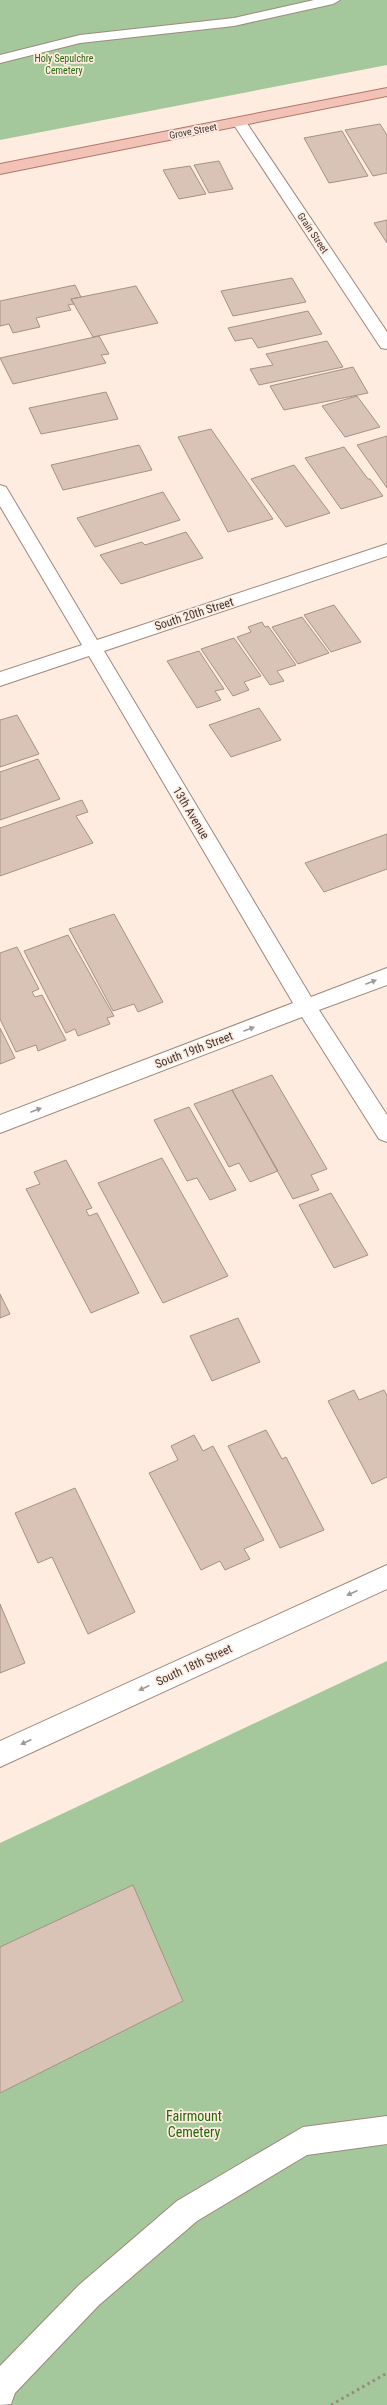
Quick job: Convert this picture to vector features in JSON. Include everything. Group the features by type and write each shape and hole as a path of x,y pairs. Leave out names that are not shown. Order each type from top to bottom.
{"main road":[{"name":"Grove Street","path":"0,169 387,92"}],"street":[{"path":"0,59 80,40 234,22 333,0"},
{"name":"Grain Street","path":"239,122 387,344"},
{"name":"13th Avenue","path":"0,491 306,1007 387,1133"},
{"name":"South 20th Street","path":"0,679 387,550"},
{"name":"South 19th Street","path":"0,1124 387,976"},
{"name":"South 18th Street","path":"0,1754 387,1577"},
{"path":"0,2392 3,2384 89,2295 187,2211 303,2141 387,2130"}],"path":[{"path":"331,2405 387,2373"}],"green space":[{"name":"Holy Sepulchre Cemetery","path":"0,0 387,0 387,65 0,140"},
{"name":"Fairmount Cemetery","path":"387,1661 387,2405 0,2405 0,1843"}],"building":[{"path":"380,124 387,135 387,173 373,176 345,130"},
{"path":"342,131 368,176 329,183 304,138"},
{"path":"219,161 233,189 209,193 194,165"},
{"path":"190,166 206,194 179,199 163,170"},
{"path":"387,220 387,243 374,223"},
{"path":"292,278 306,302 233,316 221,291"},
{"path":"75,285 81,297 71,299 74,304 68,305 71,310 36,318 40,327 13,333 9,324 0,326 0,301"},
{"path":"136,286 158,323 93,337 71,299"},
{"path":"308,311 322,334 258,348 252,338 235,341 228,328"},
{"path":"99,336 109,354 101,355 106,363 13,384 0,358"},
{"path":"327,341 343,367 259,385 250,369 273,365 266,354"},
{"path":"353,367 368,393 284,410 270,386"},
{"path":"106,392 118,419 41,434 29,408"},
{"path":"357,396 380,427 345,437 322,406"},
{"path":"211,429 273,519 228,532 178,437"},
{"path":"387,436 387,488 357,445"},
{"path":"139,445 152,470 63,490 51,465"},
{"path":"344,447 383,496 341,509 305,458"},
{"path":"294,465 330,513 286,527 251,479"},
{"path":"163,492 180,520 95,547 77,518"},
{"path":"186,532 203,558 121,584 100,555 142,542 145,545"},
{"path":"334,605 361,642 331,652 304,615"},
{"path":"302,617 329,653 298,664 272,627"},
{"path":"262,622 265,627 268,626 296,665 277,671 284,681 270,685 237,637 251,632 248,627"},
{"path":"234,638 261,676 244,682 249,690 233,696 201,649"},
{"path":"199,651 224,689 215,691 221,700 197,708 167,661"},
{"path":"259,708 281,740 231,757 209,725"},
{"path":"17,715 39,754 0,767 0,720"},
{"path":"38,759 60,799 0,820 0,772"},
{"path":"82,800 88,812 76,816 93,843 0,876 0,828"},
{"path":"387,834 387,869 324,892 305,863"},
{"path":"114,914 163,1002 138,1012 134,1004 113,1011 69,929"},
{"path":"68,935 114,1016 107,1018 110,1024 78,1036 75,1029 66,1033 24,951"},
{"path":"17,947 39,989 32,992 35,997 42,995 66,1040 38,1051 36,1045 16,1052 0,1019 0,953"},
{"path":"0,1028 15,1058 0,1064"},
{"path":"272,1075 327,1169 311,1175 319,1190 293,1199 232,1090"},
{"path":"232,1090 278,1171 250,1182 239,1163 229,1167 194,1104"},
{"path":"189,1107 236,1190 210,1200 197,1178 187,1181 154,1120"},
{"path":"162,1158 228,1276 163,1303 98,1183"},
{"path":"66,1160 92,1208 86,1210 89,1216 97,1213 139,1293 91,1313 26,1189 40,1184 34,1172"},
{"path":"331,1193 368,1255 334,1268 299,1205"},
{"path":"0,1294 10,1314 0,1318"},
{"path":"238,1318 260,1362 212,1381 190,1336"},
{"path":"354,1390 359,1400 384,1390 387,1395 387,1477 372,1484 328,1401"},
{"path":"266,1430 282,1459 286,1457 324,1530 280,1548 228,1446"},
{"path":"194,1435 203,1451 213,1446 264,1540 244,1549 250,1559 225,1570 220,1561 201,1570 149,1473 178,1460 171,1446"},
{"path":"75,1488 135,1612 88,1634 52,1557 38,1563 15,1513"},
{"path":"0,1604 25,1663 0,1673"},
{"path":"133,1885 183,2001 0,2093 0,1947"}]}
